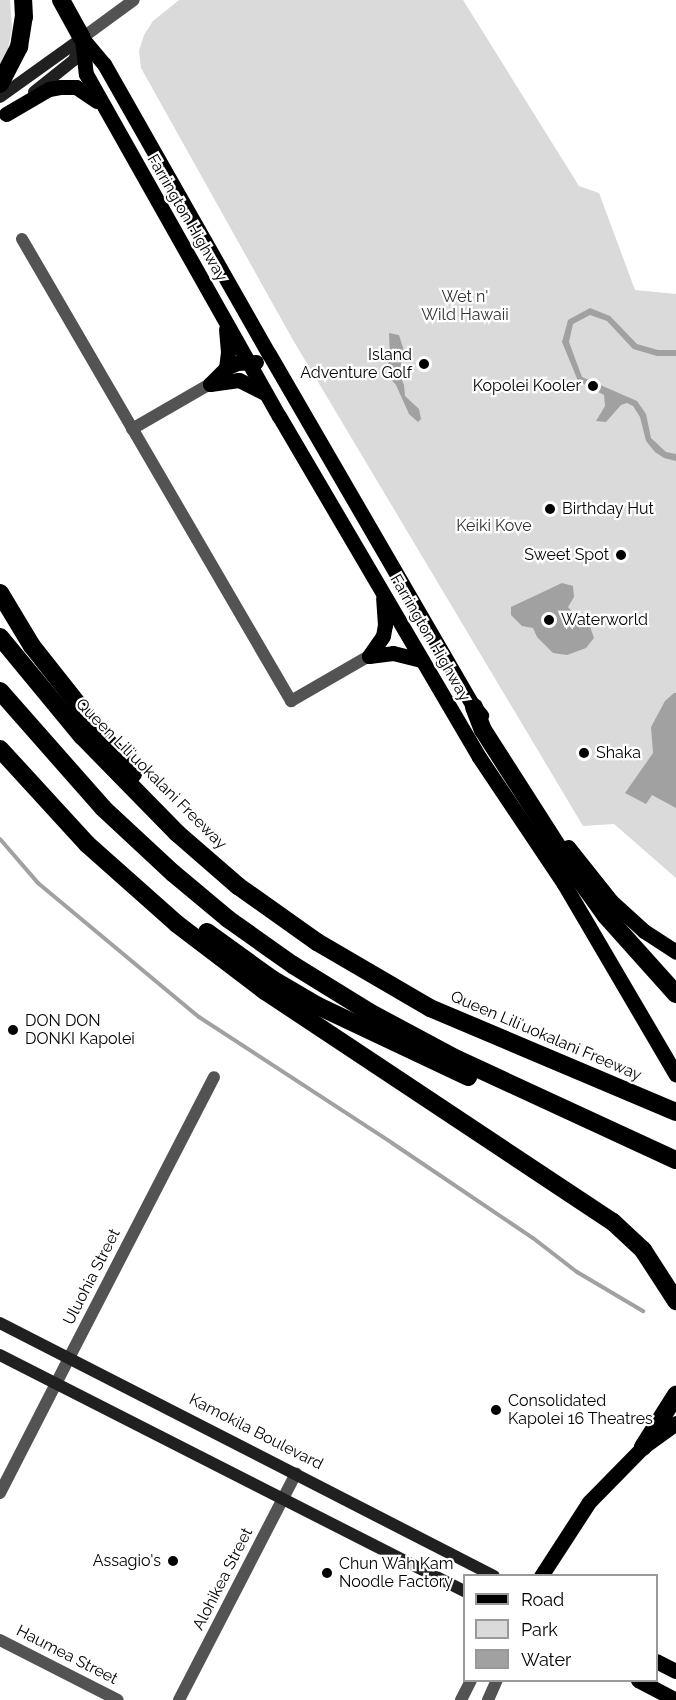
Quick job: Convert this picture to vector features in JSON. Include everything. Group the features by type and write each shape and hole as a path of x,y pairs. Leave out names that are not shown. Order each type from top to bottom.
{"highway":[{"path":"0,84 19,47 24,17 23,0"},
{"path":"61,0 82,38"},
{"path":"0,593 32,646 177,833"},
{"name":"Queen Liliʻuokalani Freeway","path":"0,637 21,666 82,736 177,833 238,886 317,942 430,1008 676,1112"},
{"path":"0,691 103,808 164,865 228,919 292,965 369,1012 457,1059 676,1161"},
{"path":"474,707 483,730 568,863 606,916 676,994"},
{"path":"0,749 87,844 177,924 265,991 613,1222 643,1250 676,1301"},
{"path":"87,844 272,979 318,1006 454,1071 584,1128 676,1161"},
{"path":"643,1447 676,1395"}],"main road":[{"path":"0,97 82,38"},
{"path":"3,116 74,60 82,38"},
{"name":"Farrington Highway","path":"82,38 86,74 224,320 479,757 564,884 674,1071"},
{"name":"Farrington Highway","path":"82,38 104,64 282,377 474,707 488,722 508,759 574,858 611,901 644,931 676,952"},
{"path":"3,116 49,89 60,87 76,87 89,94 105,109"},
{"path":"224,320 228,352 226,368"},
{"path":"210,384 226,368 248,361 267,366 282,377"},
{"path":"210,384 239,380 267,395"},
{"path":"369,656 383,636 385,625 383,593"},
{"path":"369,656 393,653 422,660"},
{"name":"Kamokila Boulevard","path":"0,1323 492,1574"},
{"path":"0,1355 463,1590"},
{"path":"542,1574 589,1502 643,1447 676,1423"},
{"path":"658,1661 676,1671"},
{"path":"642,1682 676,1700"}],"street":[{"path":"82,38 134,0"},
{"path":"22,239 291,701 369,656"},
{"path":"132,429 210,384"},
{"name":"Uluohia Street","path":"0,1493 214,1077"},
{"name":"Alohikea Street","path":"179,1700 296,1473"},
{"name":"Haumea Street","path":"0,1640 118,1700"},
{"path":"461,1700 470,1682"},
{"path":"488,1700 496,1682"}],"green space":[{"path":"0,0 10,0 12,28 6,60 0,74"},
{"name":"Wet n' Wild Hawaii","path":"179,0 463,0 579,186 599,193 635,290 676,294 676,878 614,824 583,826 293,340 141,68 139,51 144,35 153,21"}],"water":[{"name":"Kopolei Kooler","path":"590,308 610,316 637,344 658,350 676,350 676,356 657,356 633,349 607,321 590,315 573,324 569,342 582,377 637,401 646,414 651,438 666,452 676,454 676,461 664,458 655,452 646,441 640,417 633,406 627,403 621,405 606,422 596,421 605,406 604,395 578,381 562,342 568,320"},
{"path":"389,333 399,335 404,351 399,373 404,385 405,396 419,409 421,419 418,422 409,414 396,385 384,372 390,359"},
{"name":"Waterworld","path":"562,583 573,586 574,597 568,607 576,616 589,624 594,638 586,648 567,655 553,653 537,637 533,628 522,626 511,615 511,607"},
{"path":"676,693 676,808 652,795 646,804 625,793 653,753 651,727 665,701"}],"waterway":[{"path":"0,839 38,883 199,1017 533,1238 577,1272 643,1311"}],"place":[{"name":"Island Adventure Golf","path":"424,364"},
{"name":"Kopolei Kooler","path":"593,386"},
{"name":"Birthday Hut","path":"550,509"},
{"name":"Sweet Spot","path":"621,555"},
{"name":"Waterworld","path":"549,620"},
{"name":"Shaka","path":"584,753"},
{"name":"DON DON DONKI Kapolei","path":"13,1030"},
{"name":"Consolidated Kapolei 16 Theatres","path":"496,1410"},
{"name":"Assagio's","path":"173,1561"},
{"name":"Chun Wah Kam Noodle Factory","path":"327,1573"}],"park label":[{"name":"Keiki Kove","path":"494,526"}]}
